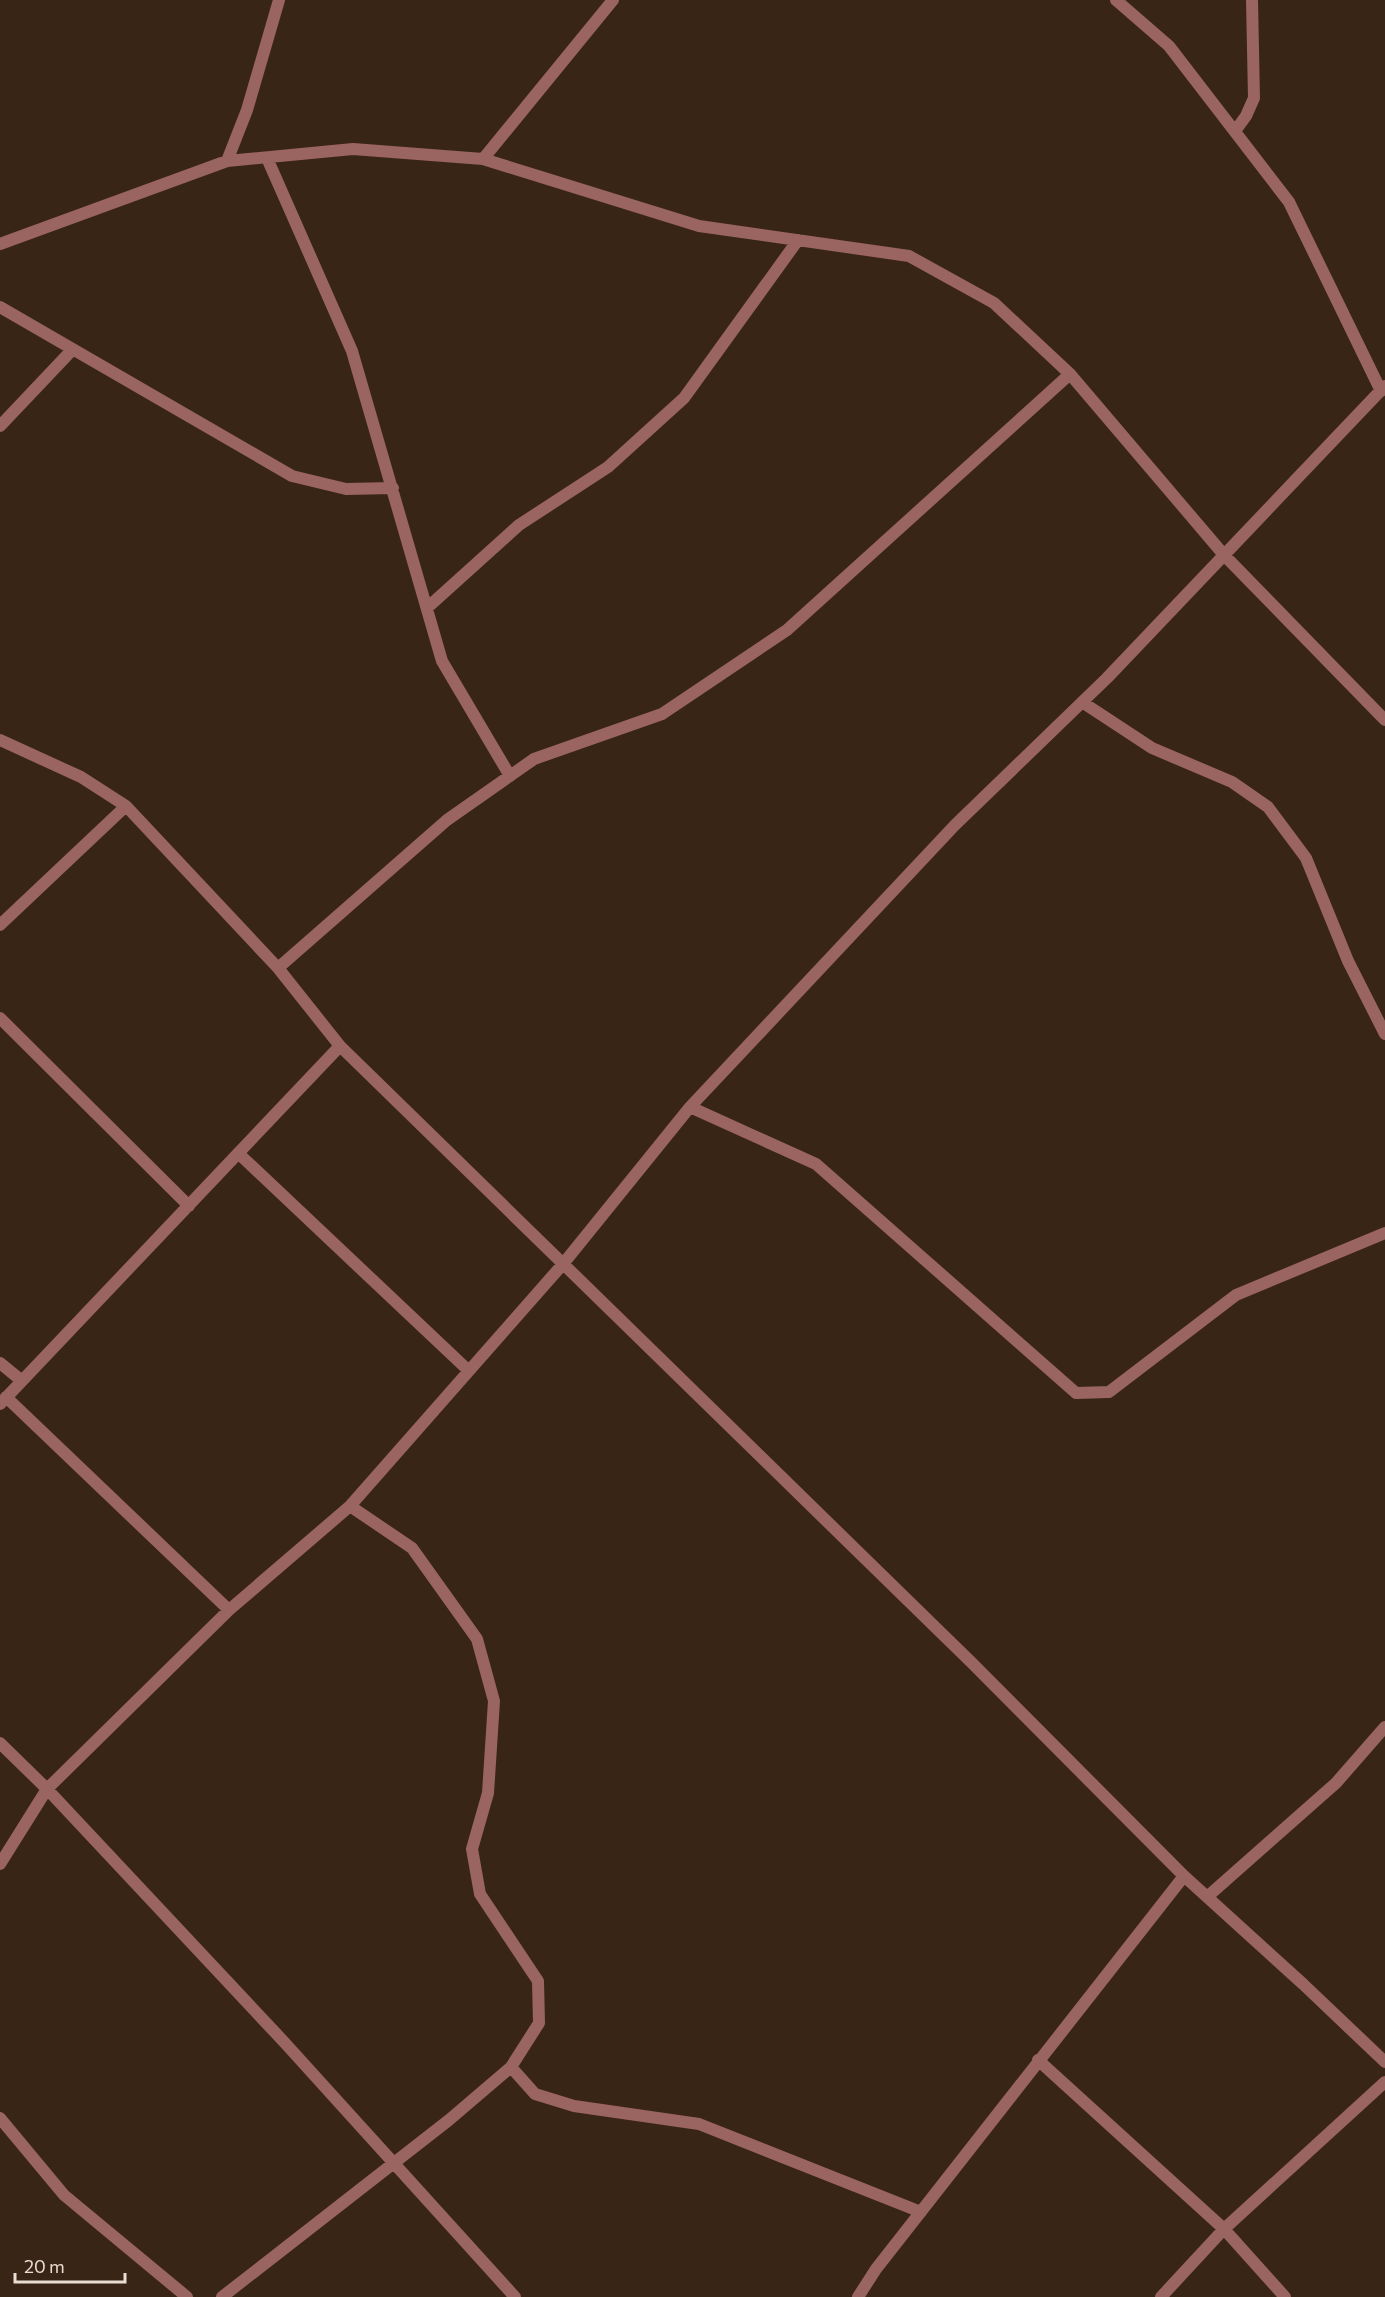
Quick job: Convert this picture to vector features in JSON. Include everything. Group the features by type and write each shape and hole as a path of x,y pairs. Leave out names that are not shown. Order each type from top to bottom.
{"street":[{"path":"227,161 247,110 279,0"},
{"path":"483,159 613,0"},
{"path":"0,1864 47,1789 229,1610 350,1506 563,1264 690,1107 955,825 1082,702 1383,388 1289,202 1169,46 1116,0"},
{"path":"1235,131 1246,116 1254,98 1252,0"},
{"path":"0,244 227,161 353,149 483,159 699,226 909,256 993,303 1070,374 1224,555 1385,720"},
{"path":"267,158 352,351 442,661 510,776"},
{"path":"427,608 519,525 608,467 684,398 798,240"},
{"path":"0,307 292,476 346,489 393,488"},
{"path":"0,426 73,349"},
{"path":"278,969 447,820 534,759 662,714 788,630 1070,374"},
{"path":"1082,702 1152,748 1233,782 1268,807 1306,858 1348,961 1385,1034"},
{"path":"0,740 81,777 126,806 278,969 340,1046 972,1663 1184,1876 1385,2062"},
{"path":"0,925 126,806"},
{"path":"0,1018 189,1206"},
{"path":"229,1610 3,1401 340,1046"},
{"path":"690,1107 816,1164 1076,1393 1109,1392 1236,1295 1385,1233"},
{"path":"238,1153 469,1371"},
{"path":"0,1363 22,1381"},
{"path":"222,2297 449,2120 511,2067 539,2023 538,1981 480,1894 472,1849 488,1793 494,1701 477,1639 412,1548 350,1506"},
{"path":"1207,1897 1336,1783 1385,1727"},
{"path":"0,1743 47,1789 285,2043 515,2297"},
{"path":"858,2297 1038,2060 1184,1876"},
{"path":"1038,2060 1224,2229 1285,2297"},
{"path":"511,2067 535,2094 574,2106 699,2124 921,2212"},
{"path":"1161,2297 1224,2229 1385,2082"},
{"path":"0,2118 63,2195 187,2297"}]}
